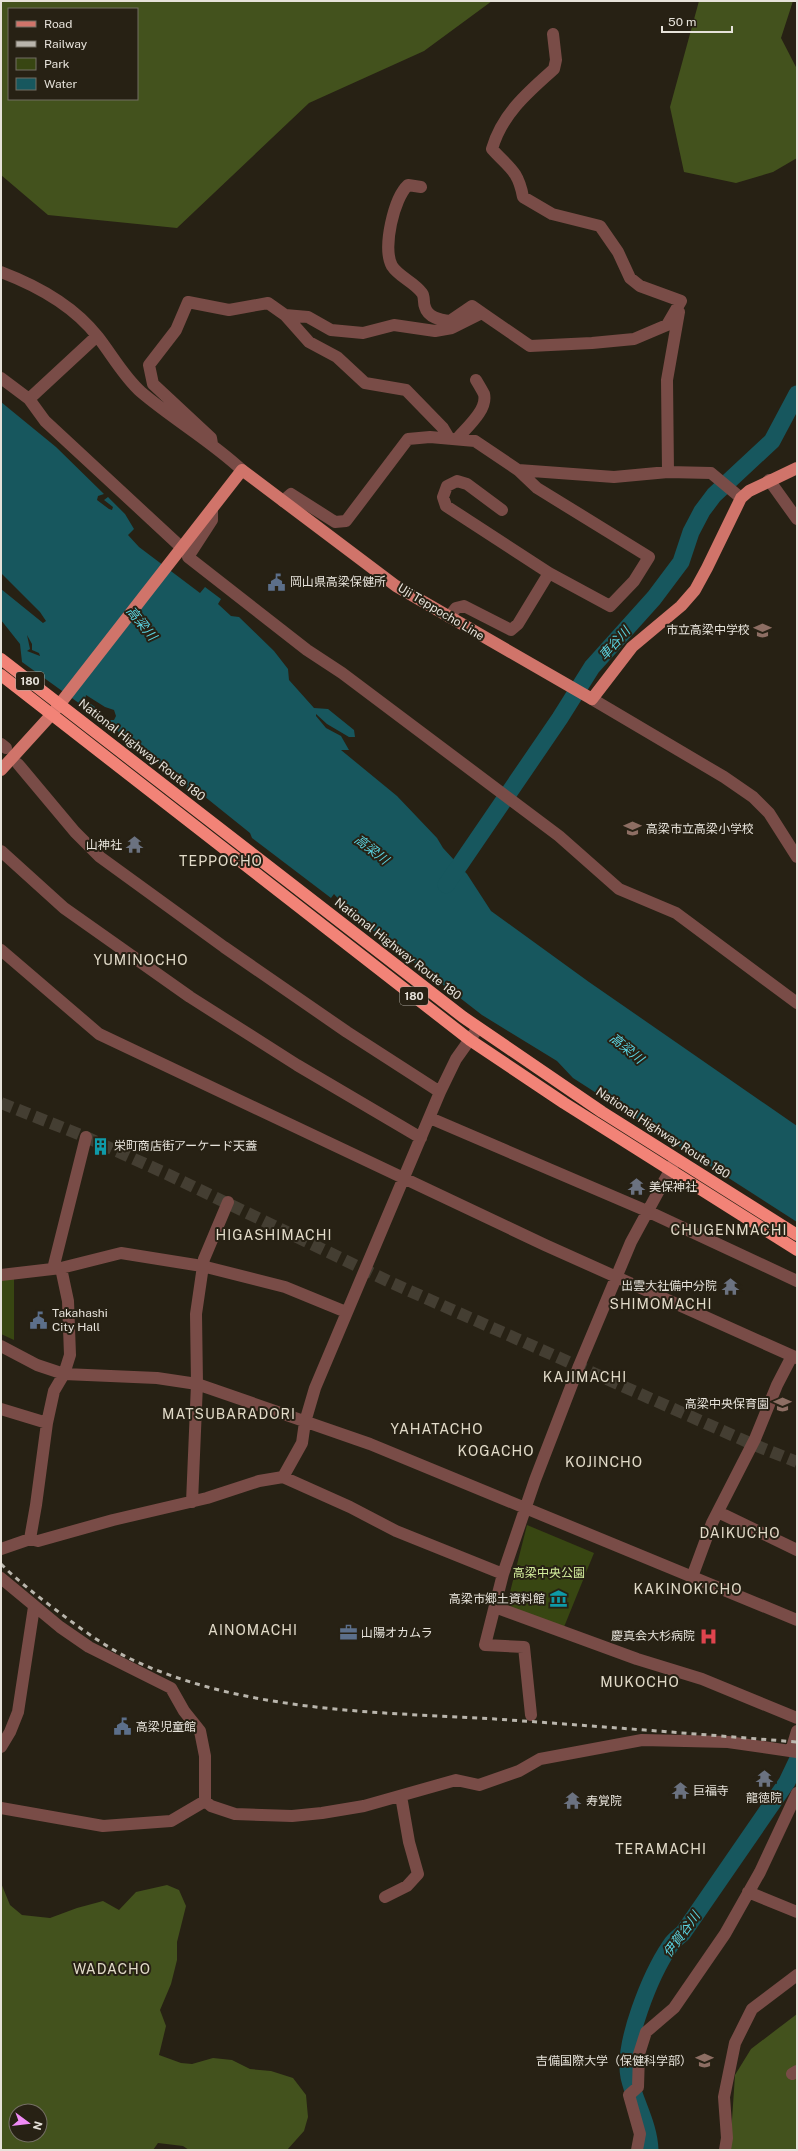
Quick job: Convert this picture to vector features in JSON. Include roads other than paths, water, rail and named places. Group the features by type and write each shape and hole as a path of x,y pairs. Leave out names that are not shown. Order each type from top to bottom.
{"highway":[{"name":"National Highway Route 180","path":"1,659 64,699 478,1028 546,1075 797,1235"},
{"name":"180","path":"1,675 470,1040 797,1250"}],"main road":[{"path":"588,697 632,646 681,606 695,590 708,568 738,496 797,468"},
{"path":"1,770 52,714 242,470"},
{"name":"Uji Teppocho Line","path":"242,470 396,586 588,697"}],"street":[{"path":"553,34 556,60 554,69 511,109 496,135 492,149 515,172 520,182 523,197 552,214 600,226 618,252 630,278 640,286 682,301"},
{"path":"420,187 408,185 402,190 392,217 389,247 391,264 398,273 422,292 425,308 434,318 450,320 472,306 530,346 592,343 634,339 667,325 682,301"},
{"path":"1,272 32,286 71,308 97,336 140,391 212,444 242,470"},
{"path":"668,472 667,380 682,301"},
{"path":"212,444 211,438 153,384 150,365 176,330 188,302 229,310 268,303 285,315 309,342 337,357 365,383 406,390 453,438"},
{"path":"285,315 308,317 331,330 363,333 394,325 435,331 452,328 482,313"},
{"path":"29,399 97,336"},
{"path":"1,378 29,399 45,421 179,552"},
{"path":"453,438 481,410 484,402 484,394 476,380"},
{"path":"283,501 290,494 335,522 346,521 408,439 453,438 475,440 518,470 538,488 649,557 634,581 610,606 549,573 446,506 443,497 447,486 457,481 466,484 502,510"},
{"path":"518,470 614,477 668,472 711,473 738,496"},
{"path":"769,480 797,519"},
{"path":"212,509 212,520 188,557 308,650 342,673 559,836 619,889 676,913 797,1003"},
{"path":"449,617 456,608 464,606 511,630 518,624 549,573"},
{"path":"588,697 724,777 753,797 769,813 797,857"},
{"path":"18,764 75,832 100,857 224,947 347,1032 440,1092"},
{"path":"1,851 64,908 190,997 297,1065 421,1138"},
{"path":"1,950 99,1034 616,1277 795,1357 776,1385 755,1438 718,1512 692,1578"},
{"path":"283,1478 302,1443 305,1422 315,1388 440,1092 456,1059 478,1028"},
{"path":"430,1118 647,1211 797,1281"},
{"path":"30,1540 47,1423 54,1391 64,1374 70,1355 68,1301 57,1269 86,1138"},
{"path":"531,1715 524,1647 485,1645 504,1574 535,1480 579,1366 616,1277 647,1211 671,1170 676,1158"},
{"path":"192,1502 197,1384 196,1314 204,1259 228,1202"},
{"path":"1,1275 57,1269 121,1253 202,1266 286,1287 346,1312"},
{"path":"1,1346 37,1365 64,1374 157,1378 197,1384 370,1444 527,1507 692,1578 797,1620"},
{"path":"1,1409 47,1423"},
{"path":"1,1549 30,1540 38,1541 192,1502 259,1481 283,1478 350,1507 396,1531 504,1574"},
{"path":"718,1512 797,1550"},
{"path":"1,1578 34,1607 89,1647 171,1688 184,1712 200,1732 205,1756 205,1801"},
{"path":"1,1747 10,1732 18,1712 34,1607"},
{"path":"495,1607 637,1659 702,1679 797,1718"},
{"path":"205,1801 211,1806 235,1814 292,1816 322,1813 364,1806 456,1780 479,1785 519,1771 540,1759 642,1740 728,1742 794,1751 797,1731"},
{"path":"637,2150 640,2134 634,2091 639,2054 646,2032 674,2008 695,1981 725,1934 760,1872 797,1794"},
{"path":"385,1897 407,1886 418,1874 409,1842 401,1796"},
{"path":"1,1808 103,1826 172,1821 205,1801"},
{"path":"748,1892 797,1912"},
{"path":"725,2150 727,2138 724,2097 735,2043 752,2009 797,1975"}],"water":[{"name":"高梁川","path":"1,402 56,447 104,494 98,496 97,500 112,510 113,507 104,500 108,497 125,514 134,529 128,535 139,547 200,593 205,587 221,599 218,604 231,616 239,617 274,651 288,669 289,680 314,708 328,709 354,730 355,737 349,737 327,724 316,714 326,728 341,736 349,750 341,750 397,796 437,838 443,848 467,874 491,911 589,982 797,1126 797,1222 573,1078 557,1061 482,1015 355,915 344,908 350,906 348,904 343,904 334,894 331,898 252,838 250,833 199,792 197,798 186,789 188,785 107,723 108,720 114,720 116,716 114,710 105,707 86,695 85,700 95,707 94,714 22,662 20,644 1,620 1,589 43,623 46,621 40,612 1,573","holes":["27,635 32,644 32,650 39,653 40,656 27,651 30,649"]}],"waterway":[{"name":"車谷川","path":"446,885 560,718 592,667 654,598 681,562 691,532 702,511 714,495 772,441 797,394"},
{"name":"伊賀谷川","path":"650,2150 647,2131 629,2077 628,2063 634,2028 647,1991 662,1958 674,1941 683,1933 787,1782 797,1761"}],"tunnel":[{"path":"1,1103 86,1137 169,1175 392,1283 752,1444 797,1462"}],"railway":[{"path":"1,1564 49,1604 105,1645 137,1662 180,1679 223,1691 313,1707 358,1711 495,1719 797,1742"}],"place":[{"name":"岡山県高梁保健所","path":"277,582"},
{"name":"市立高梁中学校","path":"763,630"},
{"name":"高梁市立高梁小学校","path":"633,829"},
{"name":"山神社","path":"135,845"},
{"name":"栄町商店街アーケード天蓋","path":"101,1146"},
{"name":"美保神社","path":"636,1187"},
{"name":"出雲大社備中分院","path":"730,1286"},
{"name":"Takahashi City Hall","path":"39,1320"},
{"name":"高梁中央保育園","path":"782,1404"},
{"name":"高梁市郷土資料館","path":"558,1599"},
{"name":"山陽オカムラ","path":"348,1633"},
{"name":"慶真会大杉病院","path":"708,1636"},
{"name":"高梁児童館","path":"123,1727"},
{"name":"龍徳院","path":"764,1779"},
{"name":"巨福寺","path":"680,1791"},
{"name":"寿覚院","path":"573,1801"},
{"name":"吉備国際大学（保健科学部）","path":"705,2061"}],"district":[{"name":"TEPPOCHO","path":"221,861"},
{"name":"YUMINOCHO","path":"141,960"},
{"name":"CHUGENMACHI","path":"729,1230"},
{"name":"HIGASHIMACHI","path":"274,1235"},
{"name":"SHIMOMACHI","path":"661,1304"},
{"name":"KAJIMACHI","path":"585,1377"},
{"name":"MATSUBARADORI","path":"229,1414"},
{"name":"YAHATACHO","path":"437,1429"},
{"name":"KOGACHO","path":"496,1451"},
{"name":"KOJINCHO","path":"604,1462"},
{"name":"DAIKUCHO","path":"740,1533"},
{"name":"KAKINOKICHO","path":"688,1589"},
{"name":"AINOMACHI","path":"253,1630"},
{"name":"MUKOCHO","path":"640,1682"},
{"name":"TERAMACHI","path":"661,1849"},
{"name":"WADACHO","path":"112,1969"}],"park label":[{"name":"高梁中央公園","path":"549,1573"}]}
